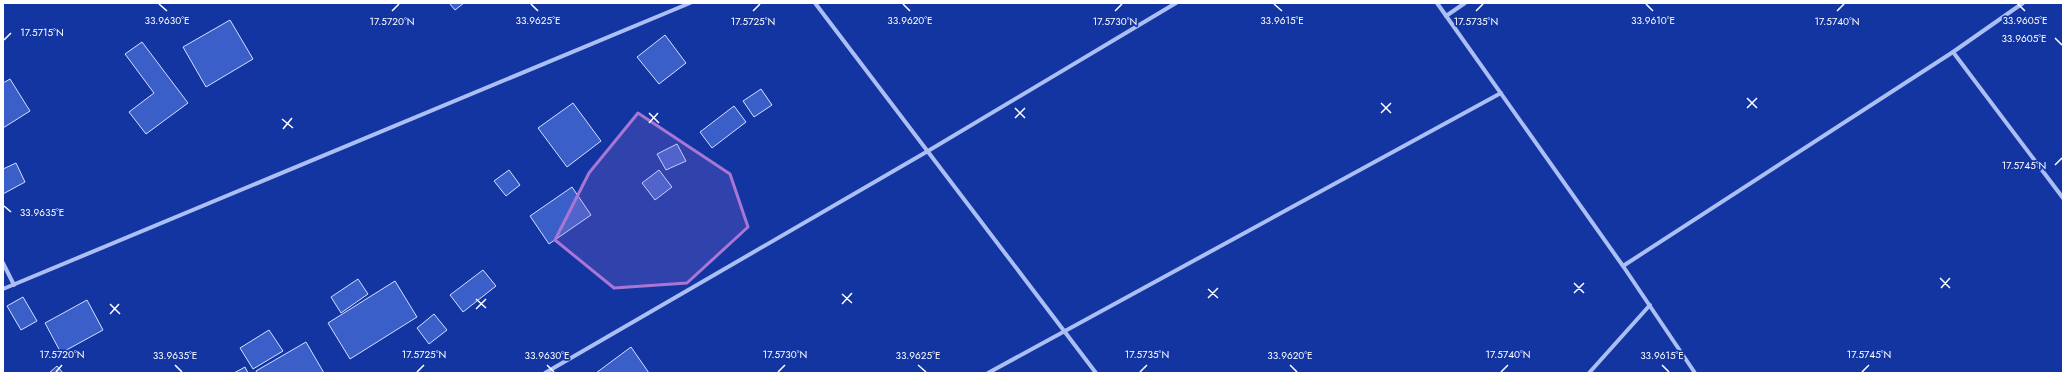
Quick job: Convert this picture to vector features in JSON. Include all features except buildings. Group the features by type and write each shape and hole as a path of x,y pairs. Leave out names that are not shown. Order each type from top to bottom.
{"street":[{"path":"3,289 690,3"},
{"path":"815,3 1096,373"},
{"path":"545,373 928,151 1176,3"},
{"path":"1437,3 1623,266 1695,373"},
{"path":"1446,16 1465,3"},
{"path":"1623,266 1953,52 2023,3"},
{"path":"1953,52 2063,198"},
{"path":"988,373 1064,330 1500,93"},
{"path":"3,263 14,285"},
{"path":"1589,373 1650,306"}],"highlighted area":[{"path":"638,113 730,174 748,227 687,283 614,288 555,240 589,173"}]}
